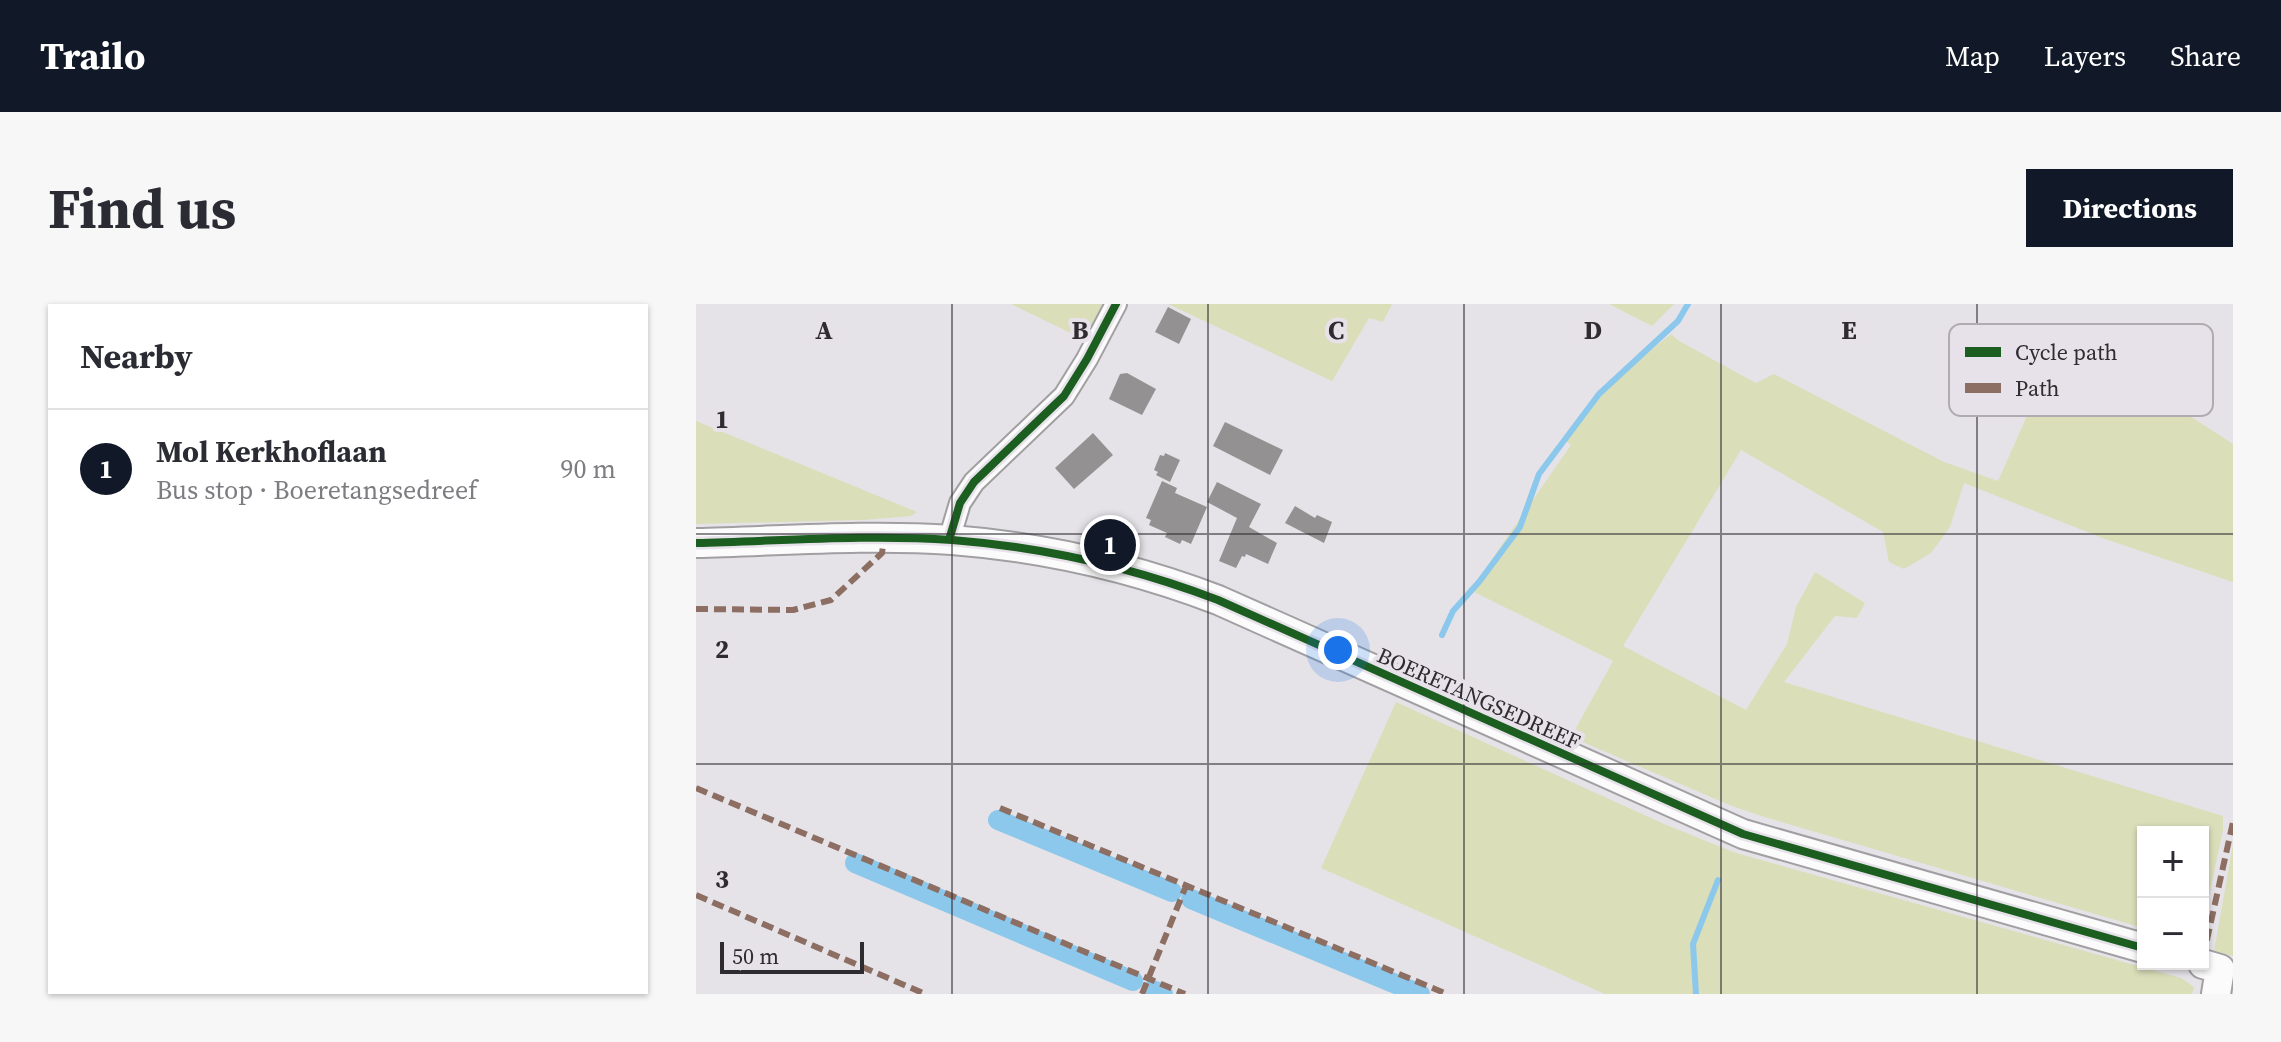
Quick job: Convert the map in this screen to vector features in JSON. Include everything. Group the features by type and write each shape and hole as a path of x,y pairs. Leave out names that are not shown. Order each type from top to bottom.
{"street":[{"path":"949,540 960,503 974,482 1064,396 1116,304"},
{"name":"BOERETANGSEDREEF","path":"696,543 949,540 1004,545 1102,562 1184,587 1258,618 1743,834 2137,946"}],"green space":[{"path":"1011,304 1102,304 1085,340"},
{"path":"1168,304 1392,304 1383,322 1369,318 1332,381"},
{"path":"1609,304 1674,304 1652,326"},
{"path":"1671,334 1756,383 1774,374 1944,462 1998,481 2027,416 2190,416 2233,444 2233,582 2105,539 1964,483 1950,527 1931,553 1904,569 1889,562 1883,532 1741,450 1623,646 1746,710 1787,644 1796,607 1815,572 1865,603 1857,618 1835,616 1784,682 2223,816 2223,830 2209,896 2209,826 2137,826 2137,926 1761,816 1571,737 1613,661 1472,591 1571,445 1565,441 1599,398"},
{"path":"696,421 917,512 911,516 863,520 696,524"},
{"path":"1396,702 1664,824 1736,853 2137,966 2137,970 2153,970 2181,978 2194,987 2192,994 1605,994 1321,868"},
{"path":"2233,845 2233,956 2214,951"}],"building":[{"path":"1168,307 1191,319 1179,344 1155,332"},
{"path":"1127,373 1156,389 1142,415 1109,399 1120,374"},
{"path":"1225,422 1283,450 1270,475 1213,446"},
{"path":"1093,433 1113,455 1074,489 1055,468"},
{"path":"1165,453 1180,460 1170,482 1156,475 1158,472 1154,470 1160,455 1164,456"},
{"path":"1162,481 1177,488 1175,493 1207,507 1191,544 1182,540 1180,544 1165,537 1167,533 1149,525 1151,520 1146,518"},
{"path":"1217,482 1261,504 1249,527 1277,543 1268,564 1246,554 1236,568 1219,561 1237,518 1207,502"},
{"path":"1295,506 1315,518 1317,515 1332,522 1324,543 1285,523"}],"waterway":[{"path":"1442,635 1453,611 1520,527 1539,474 1599,394 1678,321 1688,304"},
{"path":"998,820 1172,892"},
{"path":"855,863 1133,981"},
{"path":"1696,994 1693,944 1718,880"},
{"path":"1191,899 1420,994"},
{"path":"1152,990 1163,994"}],"marked path":[{"path":"696,609 793,610 831,600 882,553 884,539"},
{"path":"696,788 1185,994"},
{"path":"1000,808 1447,994"},
{"path":"2209,931 2233,822"},
{"path":"1142,994 1186,886"},
{"path":"696,895 925,994"}],"cycle path":[{"path":"949,540 960,503 974,482 1064,396 1116,304"},
{"path":"696,543 920,538 1020,548 1120,568 1218,600 1743,834 2137,946"}],"place":[{"name":"Mol Kerkhoflaan","path":"1110,545"}]}
